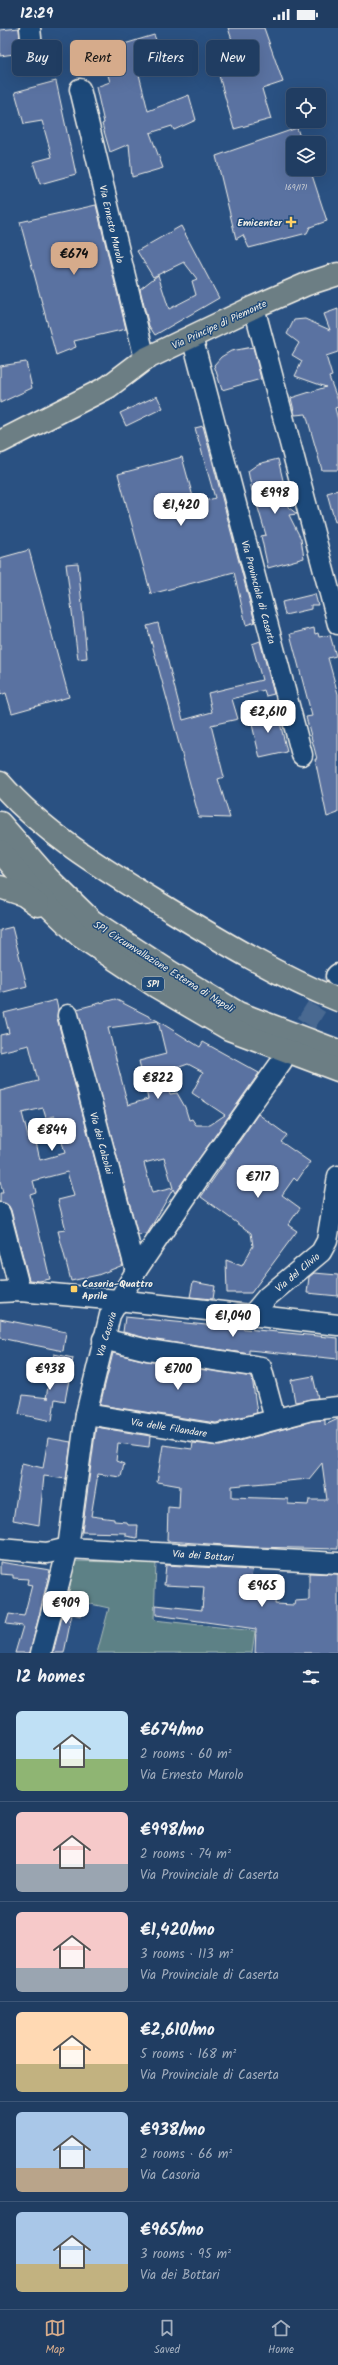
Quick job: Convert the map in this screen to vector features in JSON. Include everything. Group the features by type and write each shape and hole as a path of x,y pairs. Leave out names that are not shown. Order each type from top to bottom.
{"main road":[{"name":"Via Principe di Piemonte","path":"0,442 108,387 145,359 254,306 307,284 338,274"},
{"path":"0,783 21,807 40,824 139,891 230,946 309,988 338,1000"},
{"name":"SP1 Circumvallazione Esterna di Napoli","path":"0,823 48,878 92,921 170,972 238,1013 338,1051"},
{"name":"SP1 Circumvallazione Esterna di Napoli","path":"0,851 34,892 80,936 157,987 230,1029 338,1070"},
{"path":"0,886 24,895 62,919"}],"street":[{"path":"30,28 31,40"},
{"name":"Via Ernesto Murolo","path":"80,89 145,359"},
{"path":"254,306 338,624"},
{"name":"Via Provinciale di Caserta","path":"192,337 302,755"},
{"name":"Via dei Calzolai","path":"68,1015 136,1271"},
{"name":"Via Casoria","path":"41,1653 68,1548 86,1414 103,1339 110,1316 136,1271 205,1169 282,1061"},
{"name":"Via del Clivio","path":"252,1315 267,1297 321,1252 327,1241 338,1176"},
{"path":"0,1213 20,1291"},
{"path":"0,1292 20,1291 118,1300 338,1325"},
{"path":"103,1339 148,1350 261,1367 275,1419"},
{"name":"Via delle Filandare","path":"86,1414 217,1435 311,1410 338,1407"},
{"name":"Via dei Bottari","path":"0,1549 47,1553 68,1548 338,1563"}],"green space":[{"path":"74,1561 156,1563 154,1620 255,1631 252,1653 97,1653 109,1608 68,1599"}],"building":[{"path":"19,28 20,40 12,40 12,54 0,56 0,30"},
{"path":"228,28 264,28 283,82 262,89 271,119 234,129 219,76 259,76 259,40 232,40"},
{"path":"154,35 156,40 137,40"},
{"path":"134,41 134,76 139,76 148,111 189,95 196,120 174,130 172,126 150,133 163,168 132,177 129,144 110,152 102,124 104,123 96,87 110,82 108,76 126,76 126,43"},
{"path":"56,81 76,174 40,184 33,162 52,157 42,121 24,124 15,92"},
{"path":"297,128 300,136 286,136 286,176 312,176 327,221 310,227 307,233 249,248 243,235 236,239 216,156"},
{"path":"96,205 126,329 74,341 76,347 56,355 20,222"},
{"path":"181,226 219,298 155,335 149,326 140,289 158,275 169,309 196,295 192,281 197,279 184,262 153,277 137,251"},
{"path":"338,309 338,352 326,356 332,376 329,377 338,401 338,407 335,408 338,420 338,470 322,470 306,414 295,415 291,398 326,387 295,376 302,361 292,355 299,343 287,334 294,320 305,319 330,330 324,314"},
{"path":"253,347 261,379 222,390 214,365 221,357 231,351"},
{"path":"26,362 32,388 0,403 0,366"},
{"path":"157,396 163,408 126,426 120,413"},
{"path":"203,426 255,622 246,625 234,572 151,594 118,474 182,457 195,504 215,498 195,428"},
{"path":"278,459 286,493 289,493 288,507 297,514 289,515 301,539 304,558 268,568 261,536 266,535 252,491 248,471 258,464"},
{"path":"338,490 338,521 335,522 327,493"},
{"path":"29,550 69,697 12,713 6,693 0,695 0,558"},
{"path":"78,563 87,658 78,659 66,564"},
{"path":"315,594 318,605 311,605 311,609 285,615 282,602"},
{"path":"158,623 183,720 212,712 208,693 262,680 252,644 260,641 274,694 266,696 264,690 232,699 238,719 211,725 224,777 218,779 230,818 199,817 147,626"},
{"path":"314,628 315,634 318,633 319,637 330,635 336,656 328,658 338,694 338,813 327,817 315,759 317,759 306,717 312,716 290,634"},
{"path":"277,710 287,752 260,758 250,716"},
{"path":"12,927 27,986 0,993 0,930"},
{"path":"115,999 158,1021 200,1047 203,1042 259,1073 175,1193 173,1189 147,1234 138,1235 77,1009","holes":["158,1021 166,1054 139,1061 148,1099 128,1105 108,1028","188,1064 203,1072 192,1093 225,1115 210,1125 196,1125 192,1119 189,1120 185,1107 177,1093 170,1094 163,1073","164,1158 173,1188 152,1193 144,1163"]},
{"path":"56,1000 58,1009 57,1018 123,1265 98,1275 71,1281 58,1231 66,1230 58,1200 74,1196 67,1172 33,1181 36,1192 30,1194 50,1279 39,1281 29,1280 11,1210 8,1205 0,1202 0,1193 3,1193 0,1181 0,1091 38,1081 29,1045 0,1052 0,1035 9,1033 4,1013","holes":["43,1108 46,1118 55,1116 65,1153 40,1160 36,1142 30,1144 22,1113"]},
{"path":"258,1114 287,1135 281,1142 310,1162 297,1181 294,1178 282,1195 300,1208 288,1225 297,1231 251,1293 227,1293 226,1260 242,1266 253,1246 251,1233 201,1197"},
{"path":"314,1273 338,1275 338,1296 307,1293 309,1277"},
{"path":"193,1282 215,1286 213,1299 190,1297"},
{"path":"125,1317 338,1338 338,1359 249,1350 249,1354 150,1339 123,1332"},
{"path":"0,1319 66,1332 63,1351 0,1338"},
{"path":"113,1353 146,1361 252,1377 257,1413 216,1423 100,1405"},
{"path":"54,1354 73,1358 65,1401 55,1399 52,1421 19,1414 23,1395 46,1398"},
{"path":"313,1376 318,1398 295,1402 291,1380"},
{"path":"338,1419 338,1549 253,1547 167,1541 168,1507 179,1508 180,1486 157,1482 163,1445 192,1449 193,1443 220,1446 313,1421 325,1420 325,1425","holes":["322,1463 327,1500 309,1500 308,1505 288,1504 288,1499 232,1497 232,1486 309,1479"]},
{"path":"96,1427 150,1436 149,1447 118,1443 116,1461 124,1464 121,1477 98,1474 91,1516 127,1522 128,1525 138,1525 137,1538 126,1536 126,1533 82,1532"},
{"path":"48,1438 71,1442 66,1479 44,1476 39,1525 13,1520 22,1463 43,1468"},
{"path":"0,1562 50,1570 30,1653 15,1653 23,1626 6,1624 9,1614 24,1616 32,1585 27,1584 28,1579 13,1578 13,1575 0,1574"},
{"path":"166,1565 252,1570 251,1578 277,1579 275,1604 294,1605 295,1601 309,1600 309,1573 338,1574 338,1653 255,1653 256,1629 156,1615 156,1605 202,1610 204,1587 164,1585"},
{"path":"66,1601 83,1605 81,1616 72,1614 64,1653 53,1653"}],"tunnel":[{"path":"290,1049 336,976"}],"place":[{"name":"Emicenter","path":"291,222"},
{"name":"Casoria-Quattro Aprile","path":"74,1289"}]}
